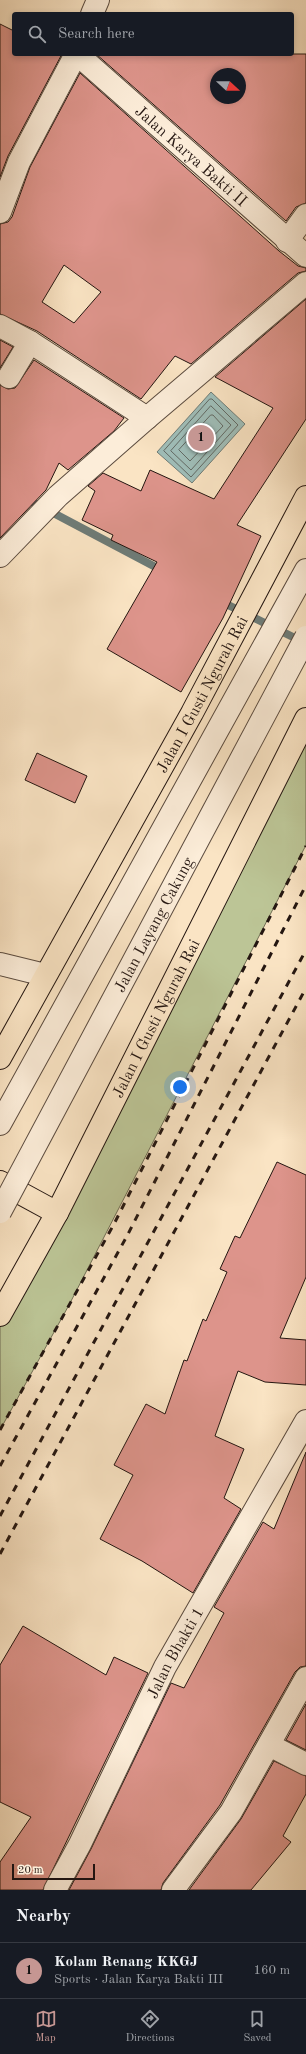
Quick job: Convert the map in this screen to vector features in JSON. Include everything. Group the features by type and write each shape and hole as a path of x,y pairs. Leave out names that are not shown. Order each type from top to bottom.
{"main road":[{"name":"Jalan I Gusti Ngurah Rai","path":"0,1058 192,713 306,497"},
{"name":"Jalan I Gusti Ngurah Rai","path":"0,1315 57,1213 306,719"},
{"path":"0,1182 57,1213"}],"street":[{"path":"93,12 98,0"},
{"name":"Jalan Karya Bakti II","path":"0,212 19,162 76,56"},
{"name":"Jalan Karya Bakti II","path":"79,56 287,241 306,256"},
{"path":"287,241 306,215"},
{"path":"0,556 58,496 147,418 306,284"},
{"path":"0,326 30,342 147,418"},
{"path":"9,377 30,342"},
{"path":"0,1124 306,570"},
{"name":"Jalan Layang Cakung","path":"0,1212 306,637"},
{"path":"0,964 45,975"},
{"name":"Jalan Bhakti 1","path":"55,1890 80,1844 165,1667 306,1421"},
{"path":"173,1890 230,1812 306,1678"},
{"path":"269,1745 306,1764"}],"green space":[{"path":"306,719 306,845 69,1305 0,1430 0,1315"}],"water":[{"path":"211,392 245,424 192,483 157,452"}],"building":[{"path":"0,24 12,30 12,56 61,56 8,156 0,177"},
{"path":"294,54 306,54 306,203 296,207 286,221 98,56 294,56"},
{"path":"80,73 279,251 298,266 306,268 306,271 298,273 191,364 175,356 141,399 37,331 0,314 0,224 8,222 12,217 30,167","holes":["64,265 101,292 74,323 42,302"]},
{"path":"306,299 306,419 237,525 261,536 223,618 181,692 107,649 157,562 111,540 113,535 82,520 95,491 88,486 103,473 141,491 150,470 214,499 273,408 215,377"},
{"path":"0,340 13,347 0,368"},
{"path":"34,360 124,418 114,431 68,470 59,463 46,490 0,538 0,385 8,389 15,388"},
{"path":"37,753 87,776 75,803 25,780"},
{"path":"277,1162 306,1175 306,1277 280,1338 306,1340 306,1385 265,1382 238,1371 215,1436 244,1449 224,1498 241,1509 193,1593 142,1561 100,1539 133,1475 114,1465 146,1404 165,1414 184,1360 187,1361 203,1319 206,1321 227,1272 220,1269 235,1236 240,1238"},
{"path":"306,1452 306,1666 300,1667 295,1672 220,1805 163,1883 161,1890 69,1890 91,1849 171,1683 184,1688 224,1613 214,1607 263,1522 274,1529"},
{"path":"23,1626 106,1675 114,1657 148,1673 43,1890 0,1890 0,1862 31,1817 0,1802 0,1665"},
{"path":"306,1704 306,1750 286,1740"},
{"path":"274,1761 306,1776 306,1794 283,1836 291,1842 251,1890 189,1890 241,1819"}],"waterway":[{"path":"25,498 163,571"},
{"path":"220,601 303,642"}],"railway":[{"path":"0,1430 114,1224 306,846"},
{"path":"0,1466 127,1236 306,885"},
{"path":"0,1516 306,950"},
{"path":"0,1554 306,988"}],"place":[{"name":"Kolam Renang KKGJ","path":"201,438"}]}
